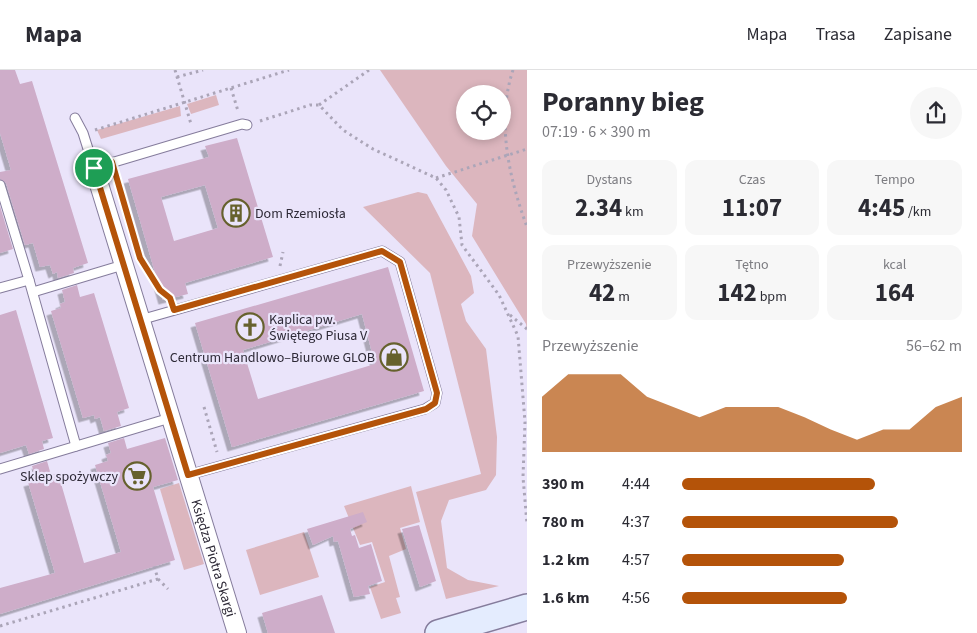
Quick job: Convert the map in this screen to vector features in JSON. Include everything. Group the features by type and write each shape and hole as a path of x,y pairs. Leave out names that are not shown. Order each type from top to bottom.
{"street":[{"name":"Księdza Piotra Skargi","path":"94,168 237,633"},
{"path":"438,633 527,607"}],"lane":[{"path":"75,118 83,133 94,168 242,124 247,125"},
{"path":"0,185 33,292 76,446"},
{"path":"140,320 382,251 400,262 437,393 435,403 426,409 188,475"},
{"path":"33,292 123,265"},
{"path":"0,288 29,280"},
{"path":"0,469 170,418"}],"path":[{"path":"175,70 188,114"},
{"path":"177,78 203,70"},
{"path":"83,133 289,70"},
{"path":"247,125 310,105 319,105 369,70"},
{"path":"513,70 508,84 505,145 513,187 527,227"},
{"path":"232,88 235,101"},
{"path":"319,105 343,130 373,149 436,178 446,190 459,217 462,245 499,295 509,315 518,336 524,422 524,511 527,524"},
{"path":"436,178 508,157 527,149"},
{"path":"140,258 160,290 170,298 174,310"},
{"path":"509,315 527,328"},
{"path":"204,407 221,466"},
{"path":"154,566 158,579 168,589"},
{"path":"0,626 158,579"}],"shaded area":[{"path":"380,70 527,70 527,331 526,324 472,236 477,204 446,166"},
{"path":"216,95 219,105 191,114 187,104"},
{"path":"180,106 181,116 101,139 97,130"},
{"path":"418,192 427,194 471,276 474,293 461,304 466,321 486,349 497,437 496,475 486,490 449,500 441,521 447,568 468,580 499,586 446,599 416,492 481,474 430,273 363,207"},
{"path":"179,483 204,564 184,570 160,489"},
{"path":"411,486 420,522 400,528 406,549 389,556 400,597 396,598 401,613 381,619 370,587 385,582 372,542 360,545 344,506"},
{"path":"304,532 319,577 260,595 246,550"}],"building":[{"path":"0,70 15,70 20,84 32,81 88,263 73,268 74,273 58,278 57,272 53,274 50,265 40,267 33,243 25,245 6,183 0,179 0,172 11,170 0,133"},
{"name":"Dom Rzemiosła","path":"237,138 273,257 185,283 188,294 163,300 128,179 209,157 205,146","holes":["205,185 218,228 174,241 161,197"]},
{"path":"0,206 13,249 0,253"},
{"name":"Centrum Handlowo–Biurowe GLOB","path":"388,267 424,391 232,447 195,323","holes":["362,314 375,364 258,399 243,350"]},
{"path":"77,285 80,297 94,293 129,408 117,412 121,426 104,431 100,417 95,419 94,415 83,418 51,311 61,308 60,304 65,302 62,290"},
{"path":"16,310 53,438 42,441 44,449 29,454 26,445 0,453 0,315"},
{"path":"124,438 127,449 165,438 178,480 153,487 175,560 0,614 0,588 55,573 28,482 36,480 32,466 47,461 51,475 58,473 84,563 121,552 95,465 108,461 106,455 111,453 108,443"},
{"path":"363,512 367,522 350,529 352,536 355,535 359,548 371,544 382,581 368,586 370,594 354,597 338,541 334,542 333,536 313,545 307,529"},
{"path":"419,525 436,581 420,587 402,529"},
{"path":"322,595 335,633 268,633 262,613"}],"place":[{"name":"Dom Rzemiosła","path":"236,213"},
{"name":"Kaplica pw. Świętego Piusa V","path":"250,327"},
{"name":"Centrum Handlowo–Biurowe GLOB","path":"394,357"},
{"name":"Sklep spożywczy","path":"137,476"}],"route":[{"path":"112,162 140,258 160,290 170,298 174,310 382,251 400,262 437,393 435,403 426,409 188,475 94,168 112,162"}]}
